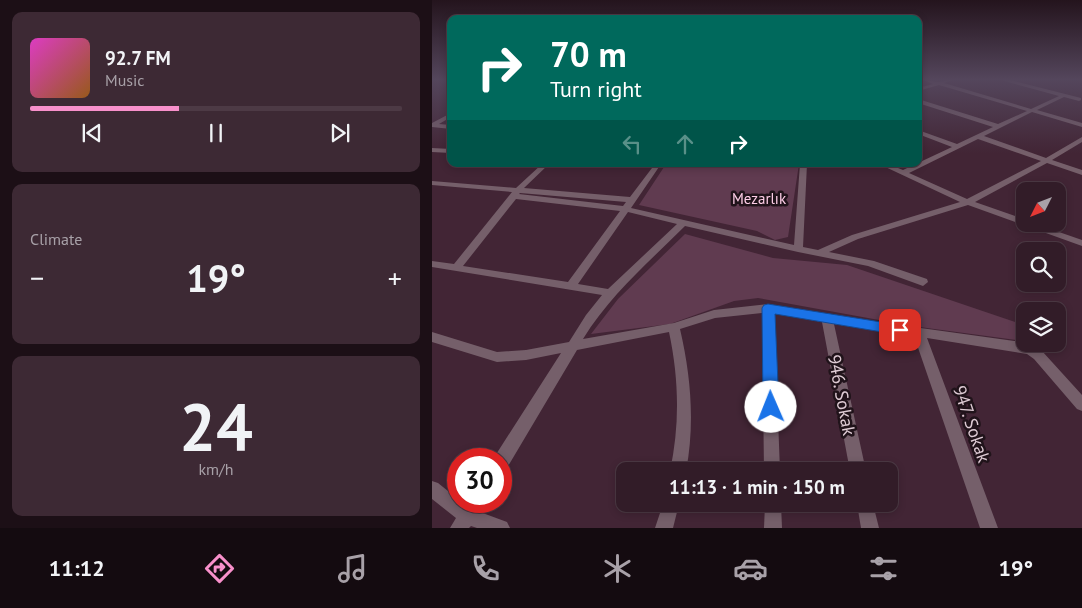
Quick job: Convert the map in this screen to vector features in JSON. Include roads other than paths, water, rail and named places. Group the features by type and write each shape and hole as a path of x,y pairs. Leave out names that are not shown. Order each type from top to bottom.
{"street":[{"path":"926,104 1000,127"},
{"path":"1009,104 1082,124"},
{"path":"922,164 1049,104"},
{"path":"432,116 447,116"},
{"path":"432,125 447,117"},
{"path":"432,125 447,127"},
{"path":"922,133 959,147"},
{"path":"979,138 1082,173"},
{"path":"819,253 855,237 968,202 1046,161 1082,139"},
{"path":"432,150 447,151"},
{"path":"456,268 516,193 543,167"},
{"path":"570,287 656,167"},
{"path":"798,249 804,167"},
{"path":"890,167 968,202 1016,219"},
{"path":"903,173 916,167"},
{"path":"432,183 624,209 798,249 870,263 923,282"},
{"path":"516,193 631,200"},
{"path":"510,448 590,318 610,293 684,222"},
{"path":"1051,232 1077,241 1082,232"},
{"path":"432,264 610,293"},
{"path":"432,337 497,357 526,355 674,327 714,314 768,308 919,333 1022,346 1031,350 1082,405"},
{"path":"768,308 772,462"},
{"name":"946. Sokak","path":"827,319 856,462"},
{"path":"674,327 678,346 684,411 680,462"},
{"name":"947. Sokak","path":"919,333 989,528"},
{"path":"432,490 463,522 501,528"},
{"path":"664,528 669,512"},
{"path":"773,512 773,528"},
{"path":"866,512 870,528"}],"park label":[{"name":"Mezarlık","path":"759,198"}]}
